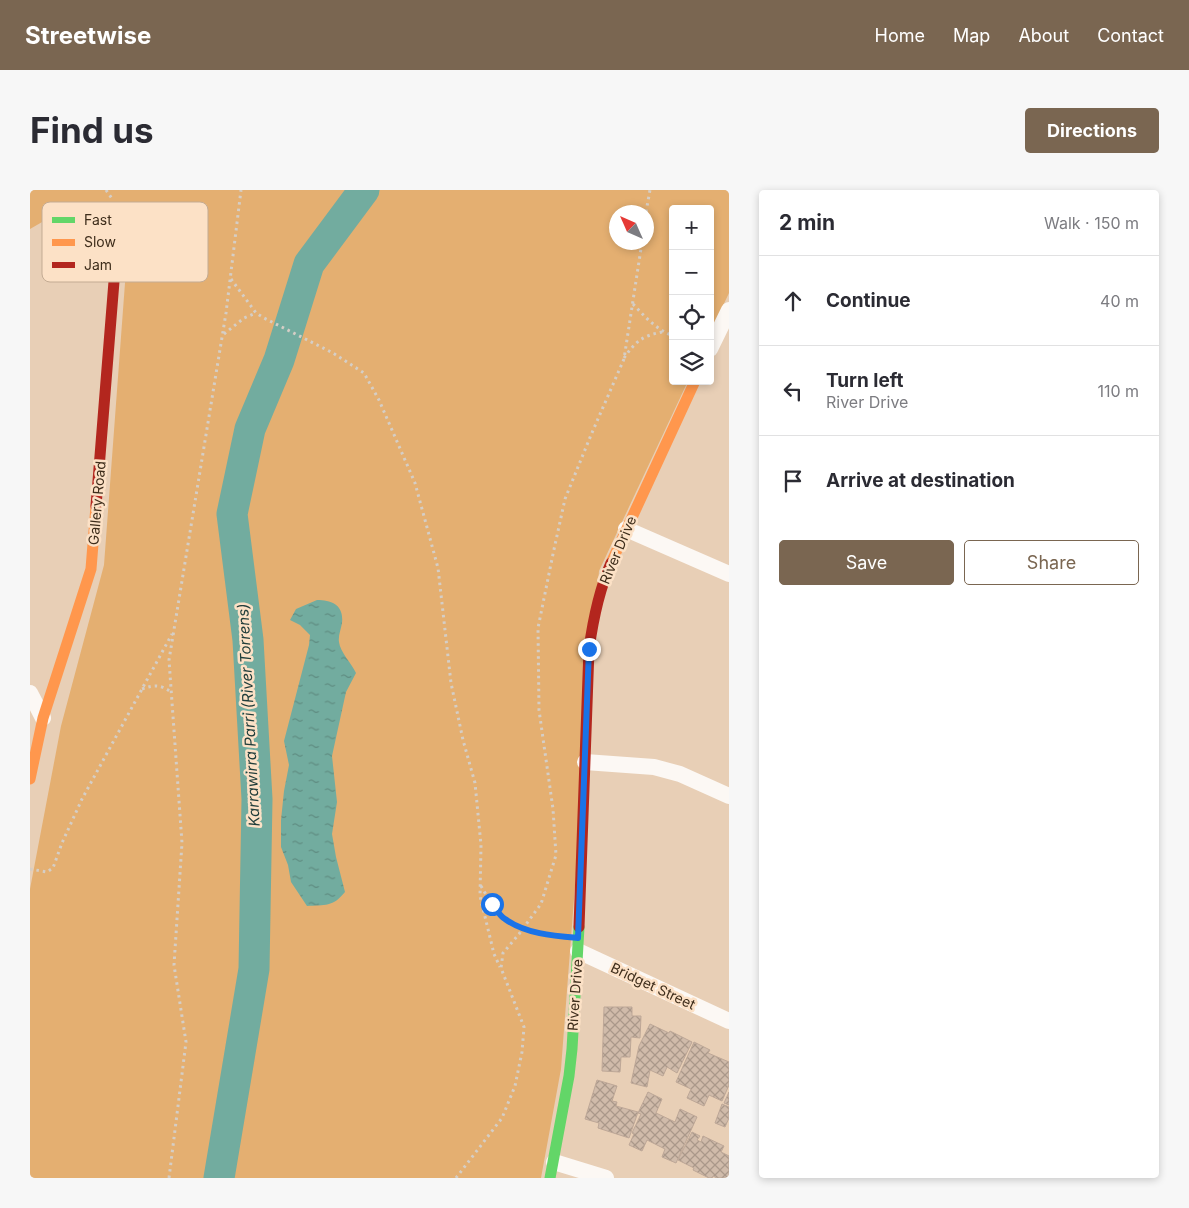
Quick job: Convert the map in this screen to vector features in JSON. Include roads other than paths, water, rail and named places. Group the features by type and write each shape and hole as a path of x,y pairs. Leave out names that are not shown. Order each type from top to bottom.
{"street":[{"name":"Gallery Road","path":"30,779 43,718 91,569 114,282"},
{"path":"714,345 724,336 729,310"},
{"name":"River Drive","path":"552,1170 569,1076 578,945 589,649 593,622 604,578 693,385"},
{"path":"626,529 729,574"},
{"path":"30,693 43,718"},
{"path":"584,762 654,767 680,774 729,796"},
{"name":"Bridget Street","path":"578,945 729,1021"},
{"path":"552,1170 606,1178"}],"water":[{"path":"317,600 328,601 339,608 342,617 339,637 340,646 356,673 346,692 332,756 337,802 332,834 345,892 332,903 307,906 291,882 288,865 281,847 281,820 289,765 284,741 310,635 300,625 290,620 296,609"}],"waterway":[{"name":"Karrawirra Parri (River Torrens)","path":"219,1178 254,969 257,799 248,640 232,514 250,429 279,360 309,264 364,190"}]}
